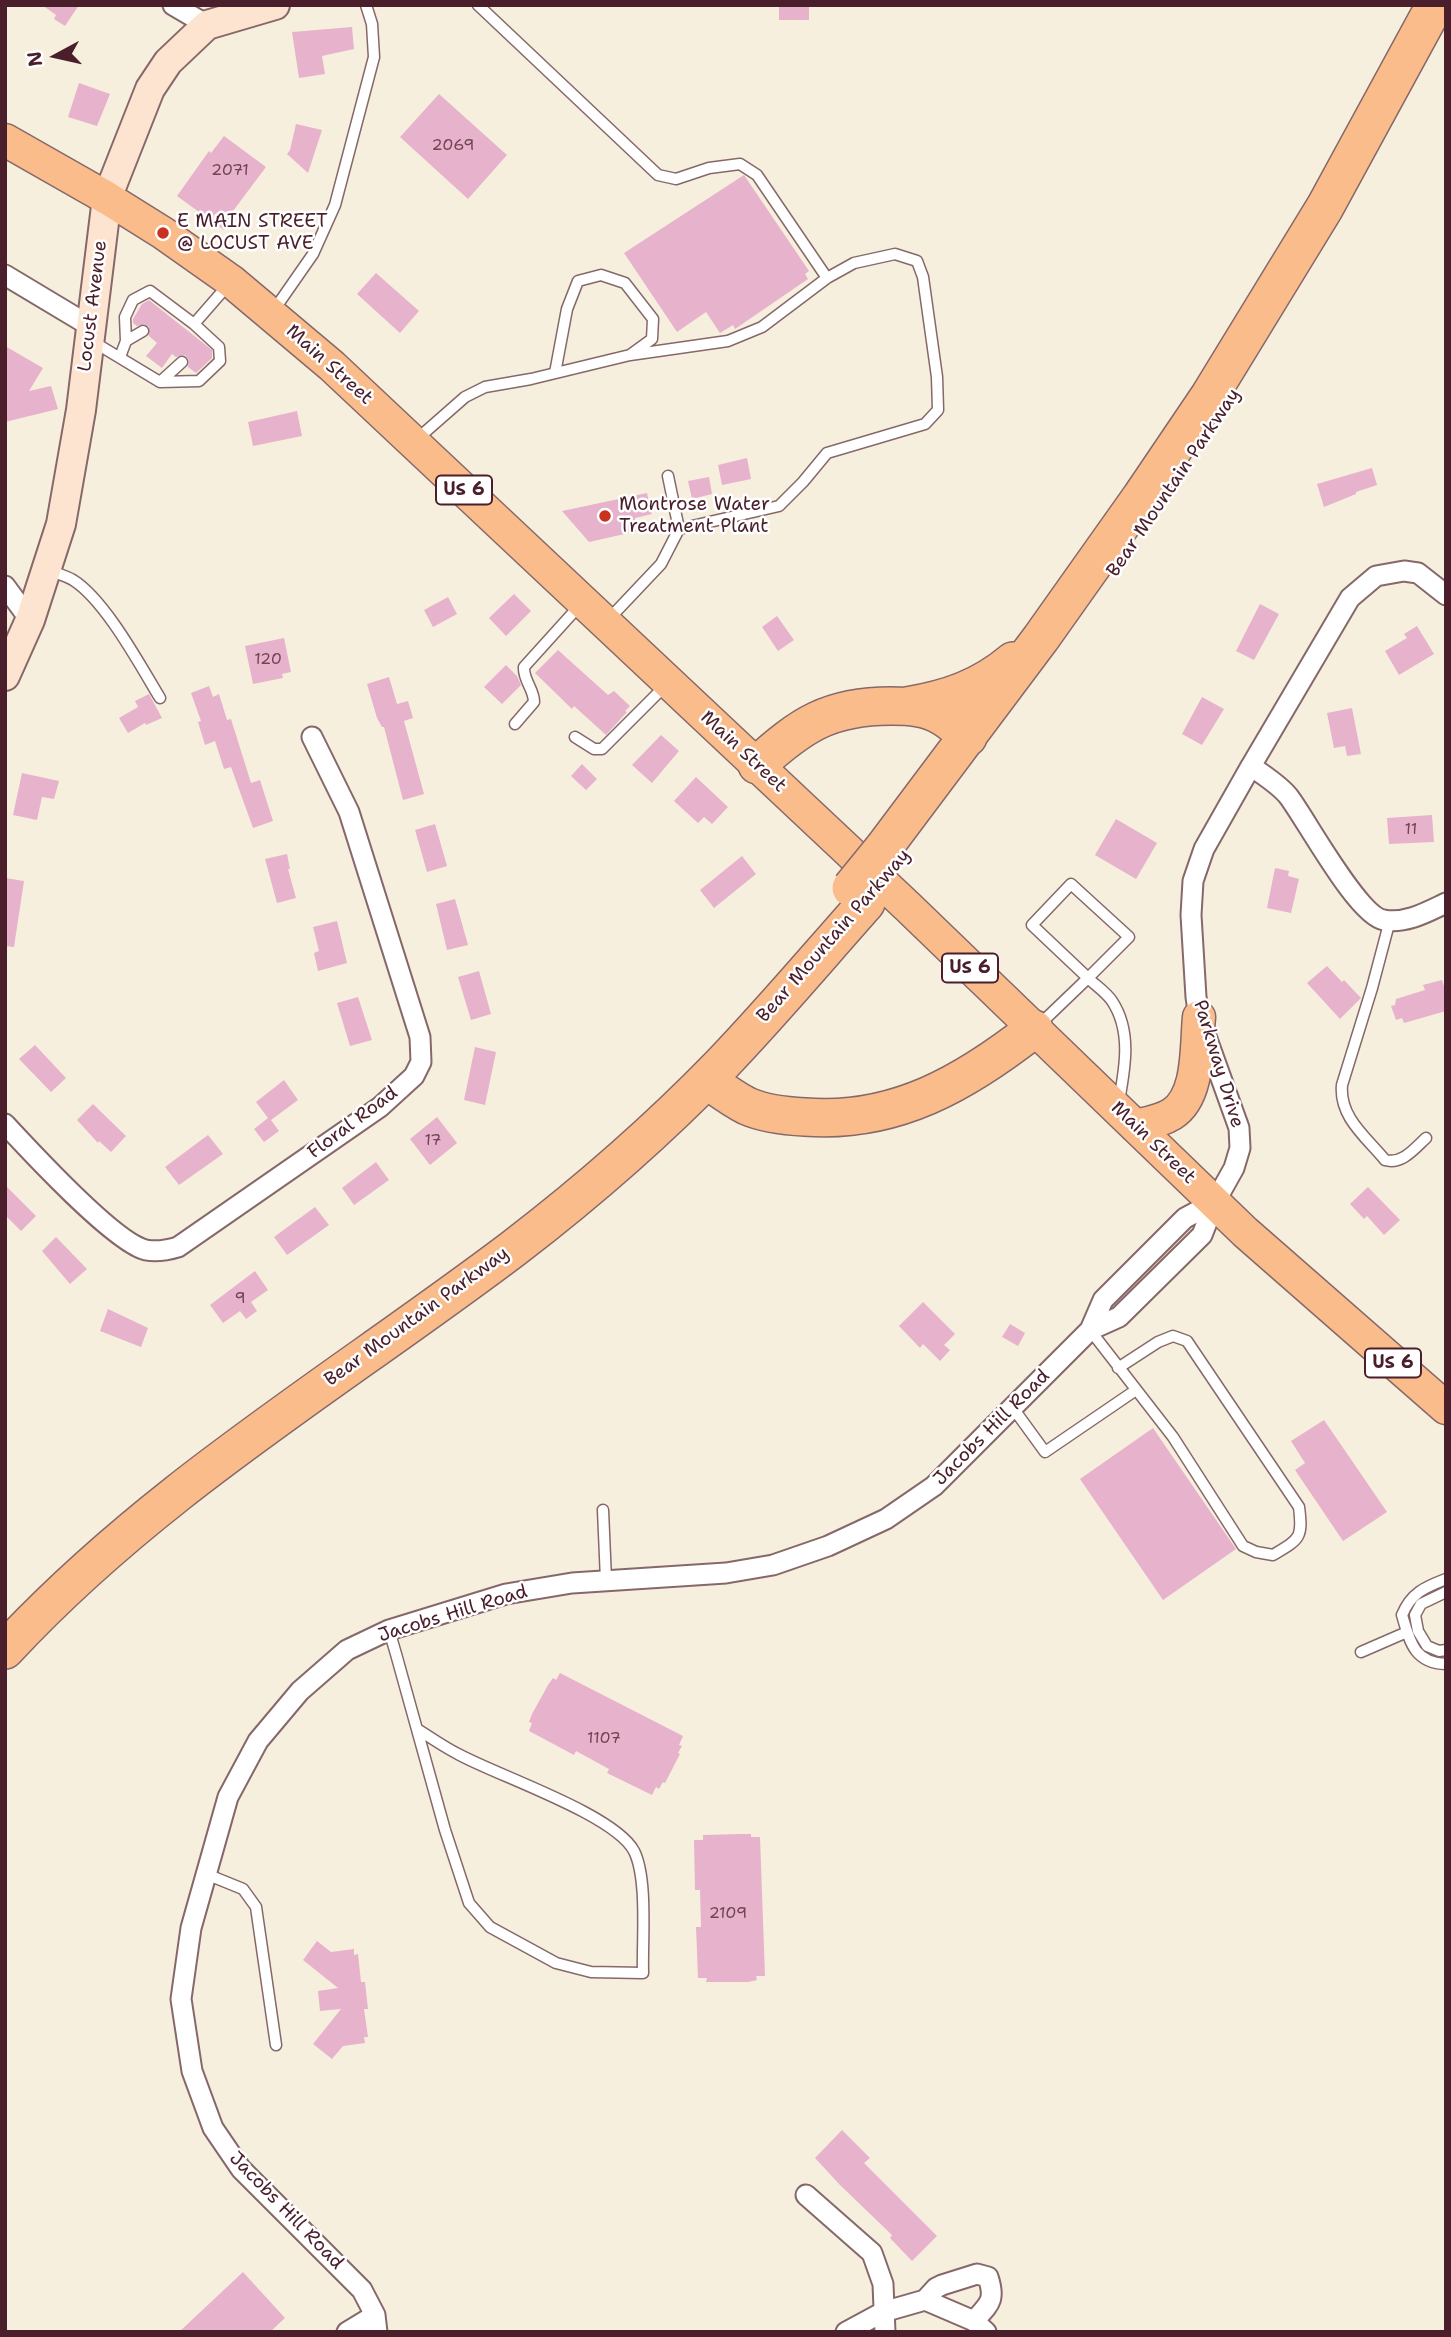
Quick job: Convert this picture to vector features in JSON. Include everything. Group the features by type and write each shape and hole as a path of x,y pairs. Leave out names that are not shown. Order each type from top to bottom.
{"highway":[{"name":"Bear Mountain Parkway","path":"889,858 968,737 1141,497 1210,395 1268,302 1435,12"},
{"name":"Bear Mountain Parkway","path":"5,1650 85,1570 154,1510 264,1426 533,1233 595,1182 706,1080 768,1016 858,895 1059,650 1220,418 1343,217 1398,120 1435,12"},
{"path":"757,765 796,732 827,715 861,708 939,701 971,689 1003,670 1041,638"},
{"path":"906,706 920,707 943,717 968,737"},
{"name":"Bear Mountain Parkway","path":"5,1612 70,1551 150,1483 231,1420 440,1273 569,1173 690,1063 858,895"},
{"path":"706,1080 745,1105 771,1113 818,1118 868,1113 905,1106 938,1092 987,1064 1034,1029"}],"main road":[{"name":"Main Street","path":"5,140 163,233 231,281 332,366 907,906 1215,1202 1321,1300 1446,1408"},
{"path":"1126,1117 1170,1115 1181,1107 1193,1086 1199,1017"}],"street":[{"path":"173,5 207,25"},
{"name":"Locust Avenue","path":"5,676 30,620 61,524 81,410 107,198 150,89 168,62 207,25 275,5"},
{"path":"5,275 89,332"},
{"name":"Parkway Drive","path":"1215,1202 1234,1168 1240,1148 1239,1128 1199,1017 1196,997 1191,915 1193,881 1204,849 1350,598 1376,576 1404,571 1418,573 1446,595"},
{"path":"5,586 30,620"},
{"name":"Floral Road","path":"5,1124 56,1176 129,1243 146,1250 166,1251 178,1247 369,1115 414,1076 421,1062 420,1037 349,812 312,737"},
{"path":"1251,766 1287,794 1371,915 1390,920 1418,917 1446,902"},
{"name":"Jacobs Hill Road","path":"347,2332 376,2323 362,2291 241,2169 212,2128 192,2071 181,1999 191,1928 228,1797 258,1741 300,1691 347,1650 389,1630 506,1594 572,1583 726,1573 773,1565 828,1546 886,1519 934,1486 1090,1331 1119,1317 1202,1235 1215,1202"},
{"path":"806,2195 872,2253 883,2284 884,2322"},
{"path":"846,2332 884,2322 925,2300 936,2288 977,2274 988,2277 993,2291 980,2326 925,2300"}],"lane":[{"path":"272,314 313,254 335,205 374,57 372,24 366,5"},
{"path":"478,5 658,176 676,179 709,168 740,164 757,175 827,278"},
{"path":"413,442 466,397 485,387 631,355 728,341 762,327 827,278 854,263 895,254 917,261 923,277 937,377 938,411 925,424 828,453 779,506 680,529"},
{"path":"555,373 567,309 578,281 601,275 625,283 653,318 652,339 631,355"},
{"path":"194,324 231,281"},
{"path":"89,332 120,357 160,382 199,381 220,361 219,347 202,336 194,324 164,305 150,291 133,300 125,317 126,341 120,357"},
{"path":"126,341 143,331"},
{"path":"160,382 181,362"},
{"path":"515,724 534,702 534,694 523,673 524,667 661,564 680,529 668,476"},
{"path":"47,569 73,580 91,595 127,644 160,698"},
{"path":"575,737 594,749 602,749 669,682"},
{"path":"1034,1029 1088,978 1129,937 1107,917 1085,905 1071,884 1032,925 1070,956 1088,978 1111,1000 1124,1028 1126,1117"},
{"path":"1099,925 1107,917"},
{"path":"1390,920 1342,1085 1341,1098 1346,1113 1385,1160 1400,1160 1426,1138"},
{"path":"1090,1331 1118,1367 1136,1390 1173,1437 1243,1546 1273,1555 1294,1542 1302,1530 1299,1507 1187,1341 1173,1336 1158,1342 1118,1367"},
{"path":"1013,1408 1045,1452 1136,1390"},
{"path":"603,1510 606,1580"},
{"path":"1446,1578 1408,1600 1402,1615 1417,1654 1431,1663 1446,1664"},
{"path":"1446,1592 1422,1604 1415,1615 1418,1631 1427,1646 1439,1651 1446,1650"},
{"path":"389,1630 416,1729 445,1830 469,1903 490,1927 555,1963 591,1972 643,1973 642,1878 634,1852 622,1836 591,1816 458,1754 416,1729"},
{"path":"1361,1652 1407,1632"},
{"path":"206,1874 243,1889 256,1907 276,2045"}],"building":[{"path":"42,5 79,5 65,26 54,19 56,15"},
{"path":"779,5 809,5 809,20 779,20"},
{"path":"352,27 354,49 322,56 325,74 299,78 292,32"},
{"path":"79,83 110,94 97,126 68,117"},
{"path":"439,94 507,155 468,199 400,137"},
{"path":"296,124 322,130 308,173 287,154"},
{"path":"224,136 266,167 233,211 236,214 224,230 177,196 209,151 211,153"},
{"path":"744,175 809,271 805,274 808,279 735,329 733,325 720,333 706,312 677,332 624,253"},
{"path":"376,273 419,311 400,333 357,294"},
{"path":"149,300 212,350 212,358 196,373 188,367 189,360 185,355 176,357 172,354 162,368 146,356 157,343 149,336 149,327 144,324 137,326 133,319 142,304"},
{"path":"5,346 43,368 29,391 51,386 58,409 5,422"},
{"path":"297,411 302,436 253,446 248,422"},
{"path":"747,458 751,479 722,485 718,465"},
{"path":"1372,468 1377,485 1324,507 1317,484"},
{"path":"709,477 712,494 692,499 688,481"},
{"name":"Montrose Water Treatment Plant","path":"647,493 652,514 635,518 638,531 589,542 562,511"},
{"path":"514,594 531,611 506,636 489,618"},
{"path":"448,597 457,614 433,627 424,610"},
{"path":"1260,604 1279,614 1254,660 1236,651"},
{"path":"777,616 794,640 778,651 762,627"},
{"path":"1417,626 1434,654 1399,675 1385,651 1407,638 1404,634"},
{"path":"284,638 291,672 282,674 283,678 253,684 245,646"},
{"path":"558,650 608,695 614,691 630,706 606,735 574,706 572,709 535,673"},
{"path":"506,665 517,676 521,685 502,704 484,687"},
{"path":"389,677 397,704 408,701 413,718 404,721 424,794 403,800 384,727 377,718 367,684"},
{"path":"209,686 213,697 219,694 227,720 231,719 251,783 260,780 273,821 253,828 231,767 224,769 215,741 205,745 198,722 201,721 191,693"},
{"path":"149,694 162,718 146,725 145,723 128,733 119,718 138,707 135,701"},
{"path":"1202,697 1224,709 1202,745 1182,734"},
{"path":"1352,708 1361,754 1347,756 1345,746 1334,748 1327,713"},
{"path":"661,735 679,751 652,783 632,765"},
{"path":"582,764 597,779 586,790 571,776"},
{"path":"22,773 59,781 54,799 42,797 37,820 13,815"},
{"path":"696,777 728,807 712,824 704,817 698,823 674,801"},
{"path":"1432,815 1434,842 1389,844 1387,818"},
{"path":"1116,819 1157,843 1136,879 1095,855"},
{"path":"435,824 447,866 427,872 415,830"},
{"path":"287,854 296,898 277,903 265,859"},
{"path":"742,856 756,874 714,908 700,890"},
{"path":"1275,868 1289,871 1288,876 1299,879 1291,913 1267,908"},
{"path":"5,878 24,881 14,947 5,946"},
{"path":"455,899 468,945 447,950 436,904"},
{"path":"337,921 347,963 318,971 314,953 319,951 313,927"},
{"path":"1327,966 1361,998 1340,1019 1307,983"},
{"path":"479,971 491,1014 471,1020 458,977"},
{"path":"1442,980 1446,993 1446,1011 1404,1023 1402,1018 1396,1020 1391,1006 1395,1005 1396,999 1425,990 1423,985"},
{"path":"358,997 372,1040 350,1046 337,1003"},
{"path":"35,1045 66,1078 51,1092 19,1059"},
{"path":"475,1047 496,1052 485,1105 464,1100"},
{"path":"284,1080 298,1100 271,1120 279,1131 264,1142 254,1129 268,1118 256,1102"},
{"path":"93,1104 126,1136 111,1152 99,1141 98,1143 77,1120"},
{"path":"437,1117 457,1143 430,1165 410,1139"},
{"path":"208,1135 223,1154 179,1185 165,1167"},
{"path":"376,1162 389,1180 354,1205 342,1188"},
{"path":"5,1185 36,1216 21,1231 5,1215"},
{"path":"1368,1187 1400,1220 1384,1235 1367,1216 1364,1219 1350,1204"},
{"path":"315,1207 329,1225 287,1255 274,1237"},
{"path":"56,1237 87,1269 70,1284 42,1251"},
{"path":"255,1271 268,1290 251,1302 257,1311 246,1319 240,1311 223,1323 210,1305"},
{"path":"923,1302 955,1334 944,1345 950,1350 940,1361 923,1344 920,1348 899,1326"},
{"path":"108,1309 148,1328 141,1347 100,1331"},
{"path":"1010,1324 1025,1333 1018,1346 1002,1337"},
{"path":"1324,1420 1387,1512 1343,1541 1295,1470 1305,1463 1291,1441"},
{"path":"1153,1428 1236,1549 1163,1600 1080,1479"},
{"path":"560,1673 683,1736 679,1745 682,1746 678,1753 680,1754 665,1783 663,1782 659,1789 656,1787 652,1795 607,1773 609,1769 576,1751 574,1755 529,1731 532,1714 548,1685 553,1678 556,1680"},
{"path":"751,1834 751,1837 760,1837 765,1976 756,1976 757,1980 748,1982 706,1982 707,1978 698,1978 696,1927 701,1927 700,1890 695,1890 694,1840 703,1840 703,1835"},
{"path":"317,1941 331,1952 354,1949 354,1955 358,1954 361,1982 365,1982 368,2009 364,2009 368,2037 364,2037 365,2043 343,2046 332,2059 313,2044 341,2009 320,2011 318,1991 338,1988 303,1960"},
{"path":"842,2130 870,2158 864,2163 937,2236 912,2261 890,2238 892,2235 815,2158"},
{"path":"243,2272 285,2318 270,2332 179,2332"}],"place":[{"name":"E MAIN STREET @ LOCUST AVE","path":"163,233"},
{"name":"Montrose Water Treatment Plant","path":"605,516"}]}
